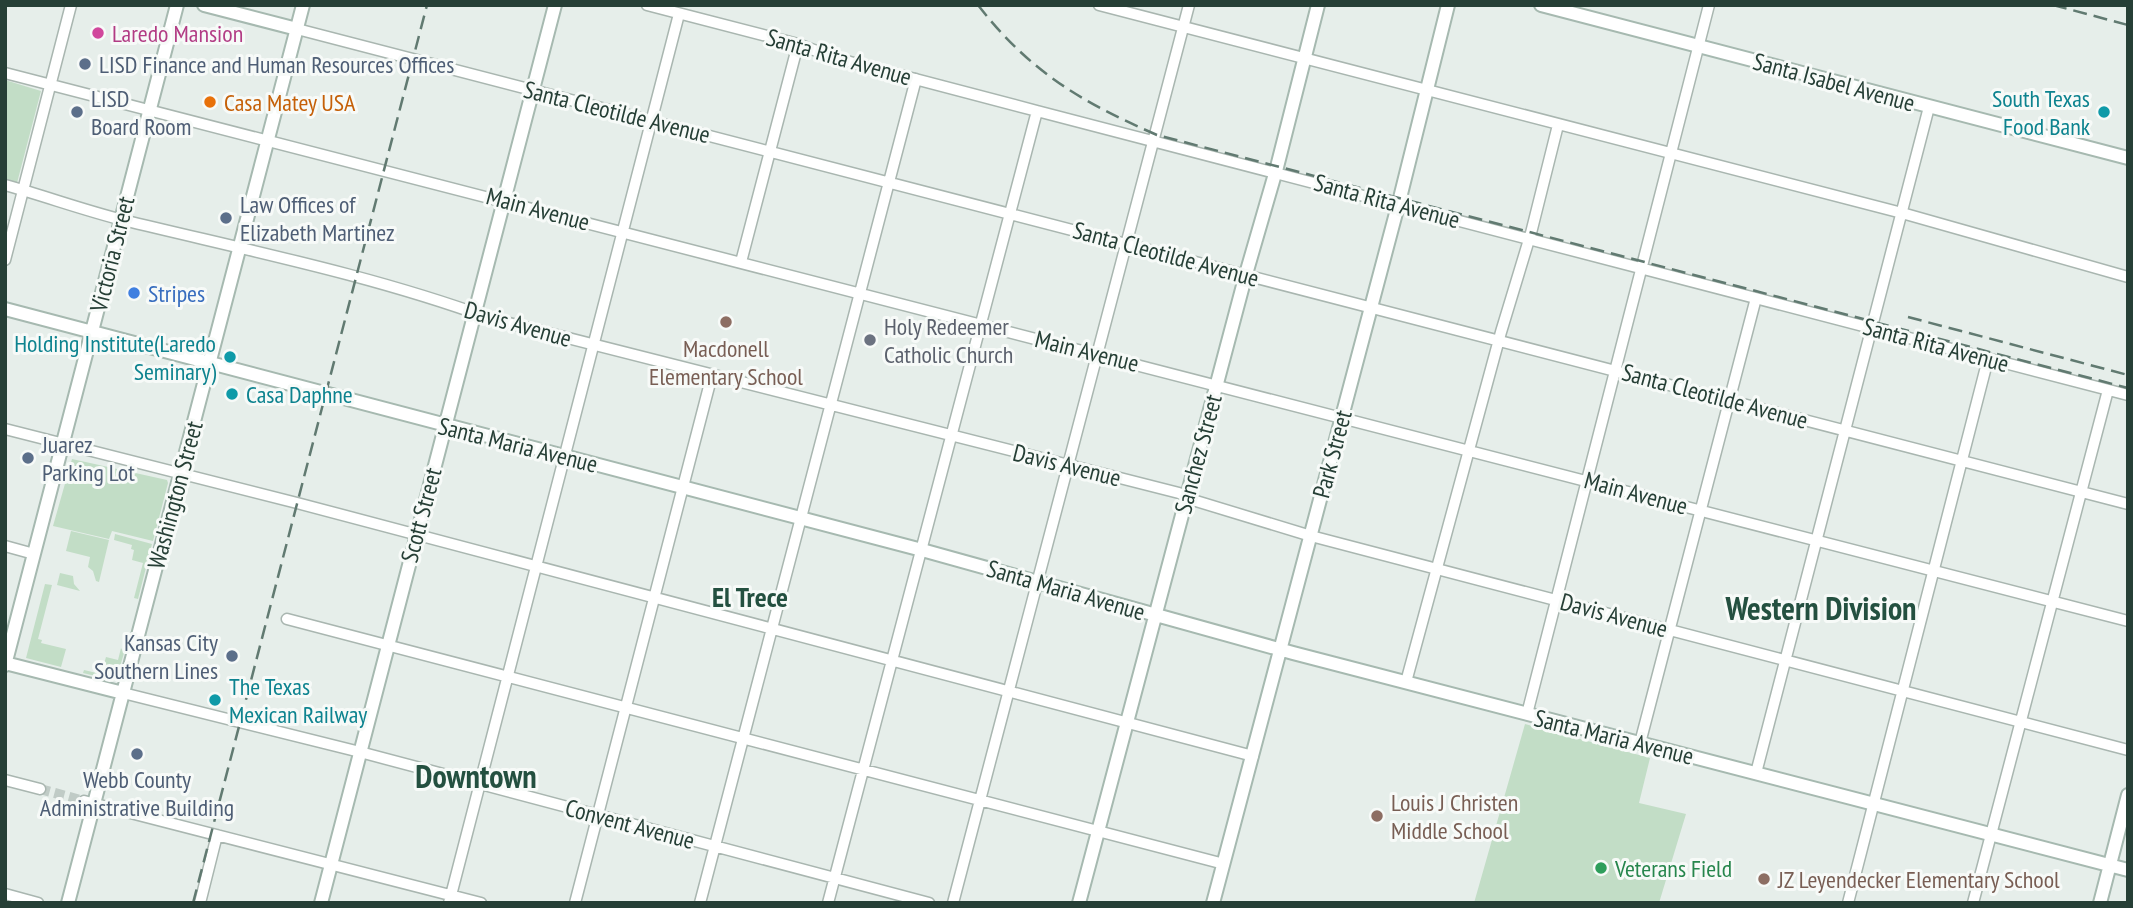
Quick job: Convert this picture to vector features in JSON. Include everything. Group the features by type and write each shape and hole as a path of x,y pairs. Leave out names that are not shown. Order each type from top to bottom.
{"main road":[{"name":"Victoria Street","path":"5,664 177,5"},
{"name":"Santa Cleotilde Avenue","path":"204,5 297,29"},
{"name":"Washington Street","path":"68,903 90,802 123,693 303,5"},
{"name":"Scott Street","path":"321,903 555,5"},
{"name":"Sanchez Street","path":"1079,903 1318,5"},
{"name":"Park Street","path":"1213,903 1448,5"},
{"name":"Santa Isabel Avenue","path":"1541,5 2128,158"},
{"name":"Santa Maria Avenue","path":"5,309 444,426 801,517 1281,649 2128,870"},
{"name":"Convent Avenue","path":"5,664 123,693"},
{"path":"2100,903 2128,795"}],"street":[{"path":"5,260 71,5"},
{"name":"Santa Rita Avenue","path":"647,5 803,46 835,58 2128,395"},
{"path":"1099,5 1183,29 1902,213 2128,277"},
{"path":"953,903 1189,5"},
{"path":"1527,714 1710,5"},
{"path":"450,899 679,14"},
{"name":"Santa Cleotilde Avenue","path":"297,29 2128,504"},
{"path":"741,262 770,151 803,46"},
{"name":"Main Avenue","path":"5,73 2128,621"},
{"path":"701,903 916,79"},
{"path":"1756,773 1929,107"},
{"path":"828,903 1037,111"},
{"path":"1406,682 1558,125"},
{"name":"Davis Avenue","path":"5,185 122,219 356,278 594,345 1179,493 1311,536 2128,750"},
{"path":"1640,743 1756,298"},
{"path":"1848,903 1988,359"},
{"path":"575,903 712,375"},
{"path":"1973,903 2109,390"},
{"path":"5,429 536,566 1252,756"},
{"path":"5,546 34,554"},
{"path":"287,619 1224,864"},
{"name":"Convent Avenue","path":"123,693 360,752 929,903"},
{"path":"5,780 40,789"},
{"path":"90,802 331,864 450,899 481,903"},
{"path":"200,903 217,835"},
{"path":"5,894 37,903"}],"green space":[{"path":"5,80 41,91 17,183 5,180"},
{"path":"72,459 167,480 153,541 112,531 109,539 53,526"},
{"path":"71,531 109,540 99,582 88,567 90,557 66,551"},
{"path":"115,534 152,544 138,599 134,598 143,563 132,560 132,545 114,540"},
{"path":"60,573 73,576 74,584 80,591 57,585"},
{"path":"45,584 52,585 38,639 42,640 41,643 66,649 61,667 26,658"},
{"path":"121,648 124,653 117,677 113,676 112,680 83,673 84,670 101,674 106,657 118,660"},
{"path":"1525,724 1650,758 1639,803 1686,814 1659,903 1474,903"}],"tunnel":[{"path":"40,789 84,801"}],"railway":[{"path":"193,903 427,5"},
{"path":"978,5 1017,49 1058,82 1104,110 1157,135 2128,388"},
{"path":"2053,5 2128,25"},
{"path":"1908,317 2128,375"}],"place":[{"name":"Laredo Mansion","path":"98,33"},
{"name":"LISD Finance and Human Resources Offices","path":"85,64"},
{"name":"Casa Matey USA","path":"210,102"},
{"name":"LISD Board Room","path":"77,112"},
{"name":"South Texas Food Bank","path":"2104,112"},
{"name":"Law Offices of Elizabeth Martinez","path":"226,218"},
{"name":"Stripes","path":"134,293"},
{"name":"Macdonell Elementary School","path":"726,322"},
{"name":"Holy Redeemer Catholic Church","path":"870,340"},
{"name":"Holding Institute(Laredo Seminary)","path":"230,357"},
{"name":"Casa Daphne","path":"232,394"},
{"name":"Juarez Parking Lot","path":"28,458"},
{"name":"Kansas City Southern Lines","path":"232,656"},
{"name":"The Texas Mexican Railway","path":"215,700"},
{"name":"Webb County Administrative Building","path":"137,754"},
{"name":"Louis J Christen Middle School","path":"1377,816"},
{"name":"Veterans Field","path":"1601,868"},
{"name":"JZ Leyendecker Elementary School","path":"1764,879"}],"district":[{"name":"El Trece","path":"750,596"},
{"name":"Western Division","path":"1821,608"},
{"name":"Downtown","path":"476,776"}]}
